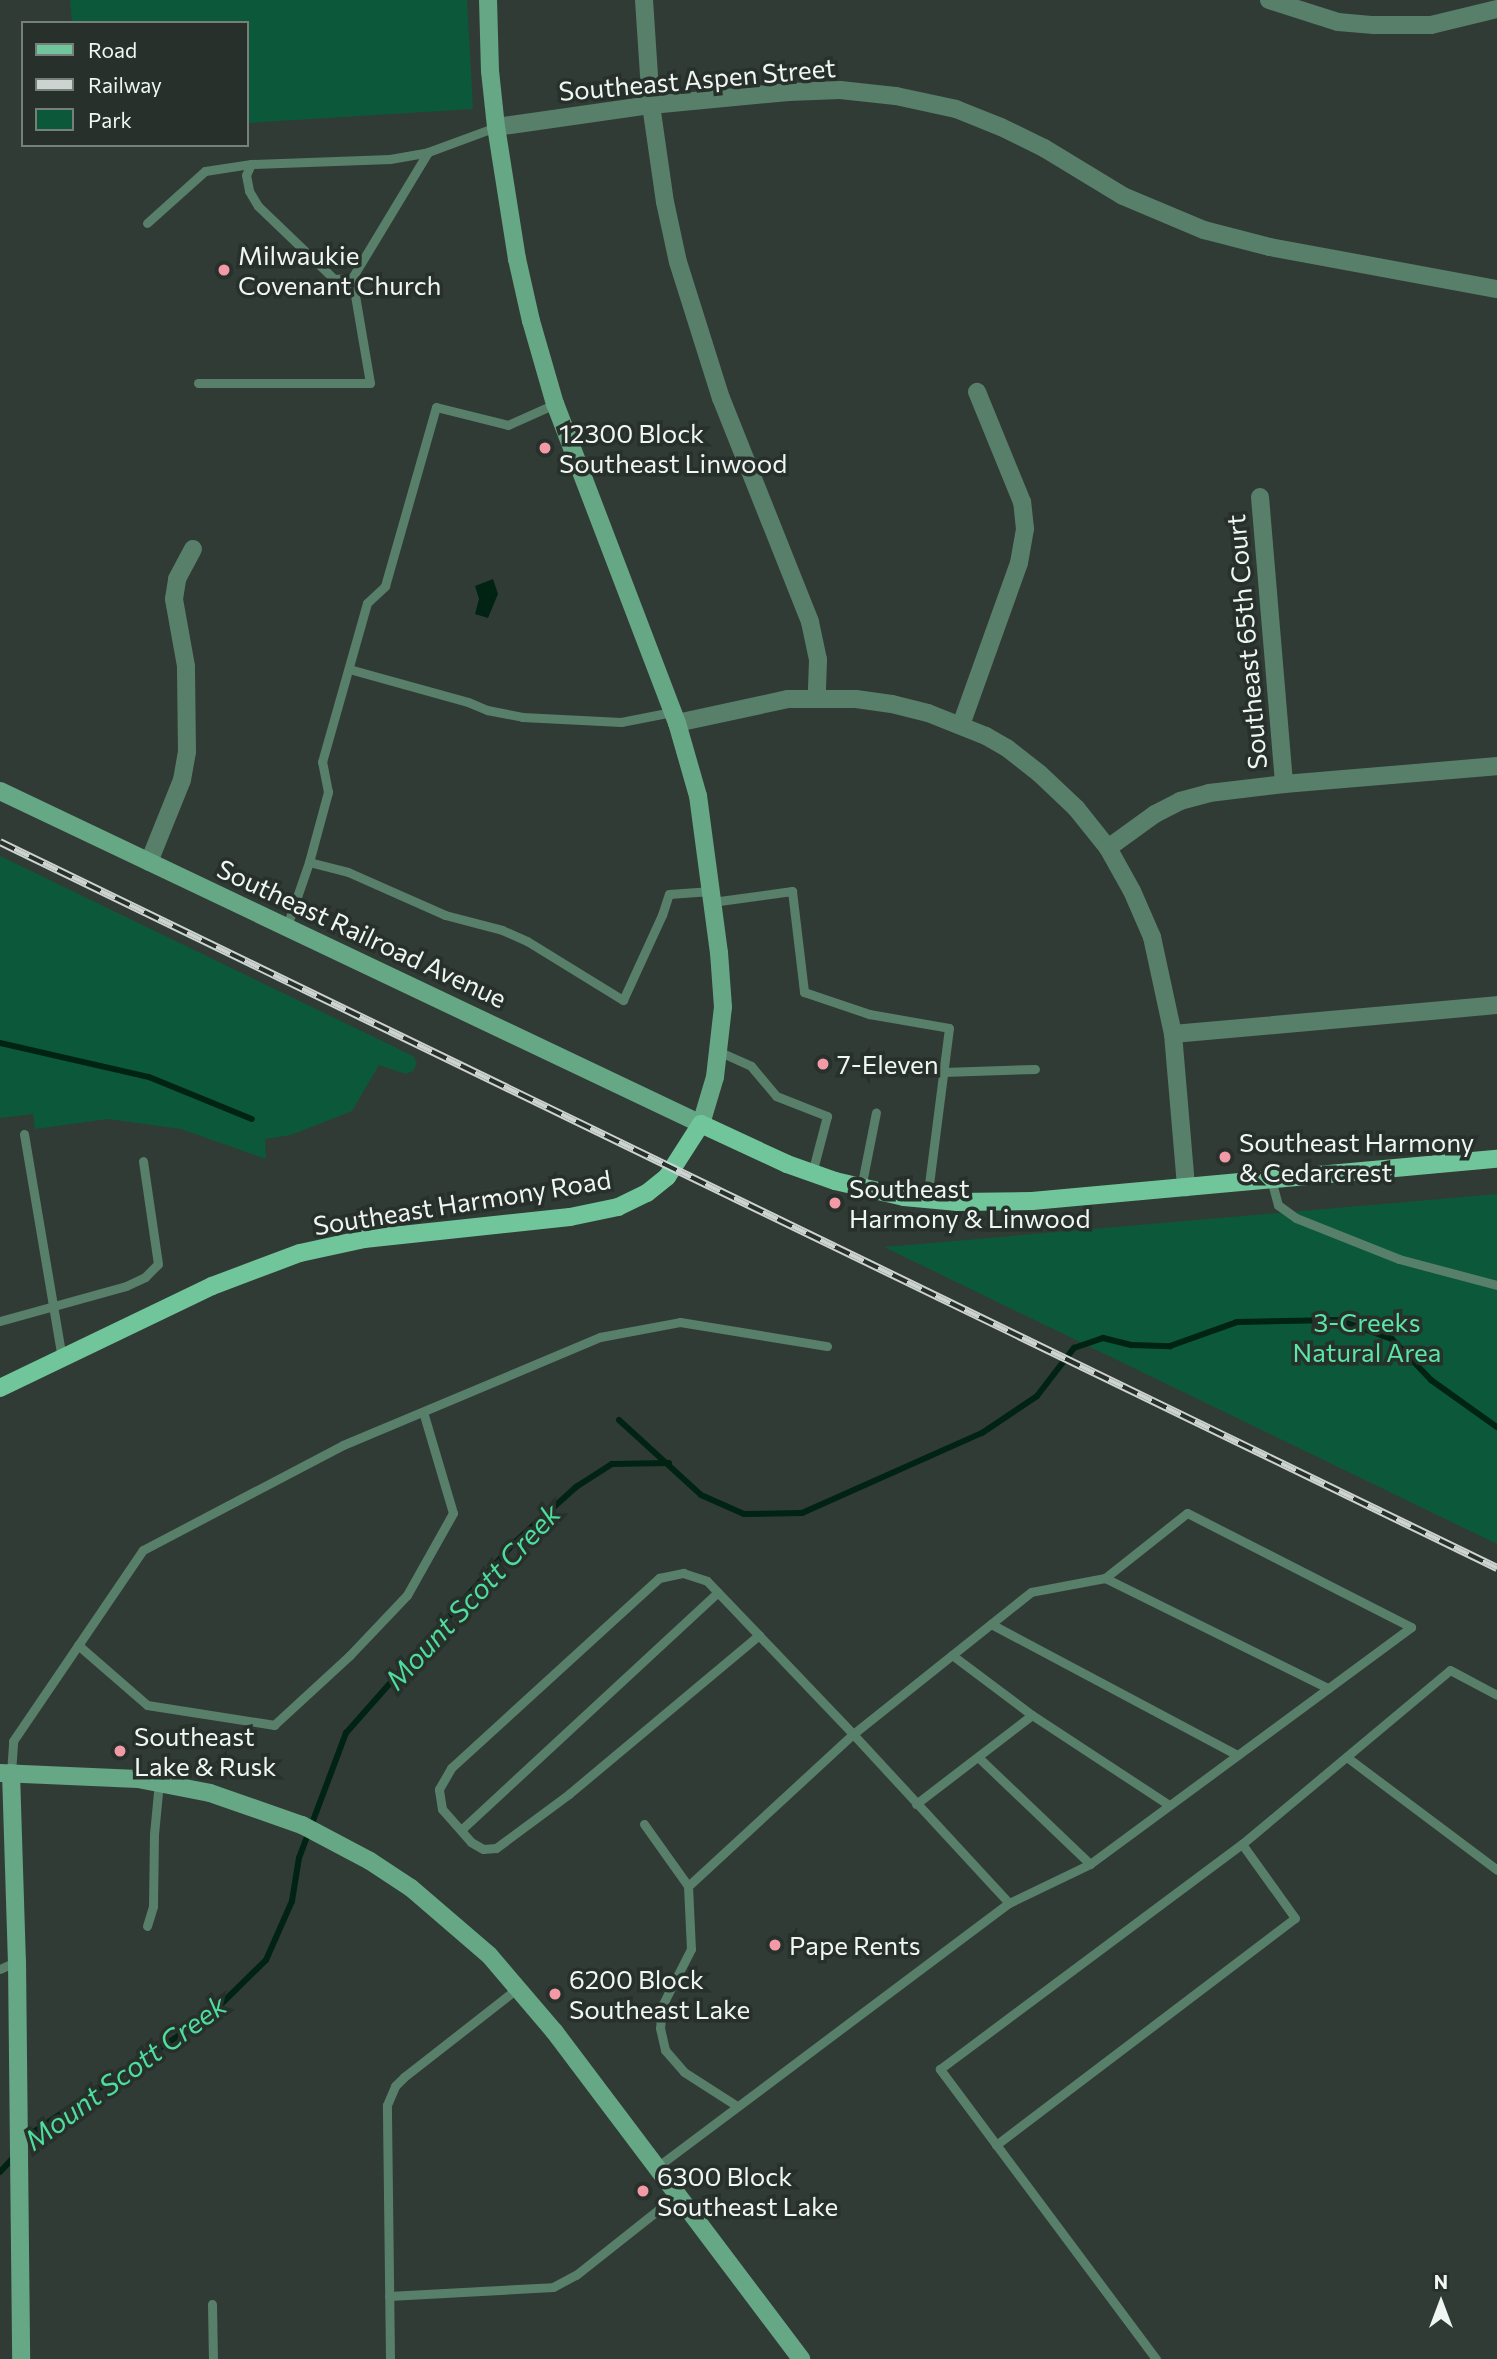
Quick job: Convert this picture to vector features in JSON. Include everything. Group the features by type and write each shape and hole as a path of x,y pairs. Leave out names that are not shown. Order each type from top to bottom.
{"main road":[{"path":"701,1124 813,1173 861,1188 927,1199 1032,1201 1497,1159"},
{"name":"Southeast Harmony Road","path":"0,1388 222,1282 300,1253 364,1239 570,1217 618,1208 647,1193 667,1177 701,1124"}],"street":[{"path":"488,0 490,71 496,127 517,260 555,404 675,717 698,796 722,979 720,1052 712,1093 701,1124"},
{"path":"644,0 651,105 665,202 682,275 721,398 810,622 818,660 817,697"},
{"path":"1269,0 1338,22 1374,25 1431,25 1497,9"},
{"name":"Southeast Aspen Street","path":"496,127 651,105 840,90 920,101 956,109 1001,127 1044,148 1122,196 1204,230 1270,247 1497,289"},
{"path":"961,725 1019,563 1025,529 1022,502 977,391"},
{"name":"Southeast 65th Court","path":"1260,497 1284,783"},
{"path":"149,862 182,780 187,752 186,666 174,599 177,579 193,549"},
{"path":"675,717 817,697 892,704 961,725 1007,748 1040,774 1076,808 1108,848 1132,891 1152,937 1173,1034 1186,1186"},
{"path":"1108,848 1155,814 1181,801 1209,793 1284,783 1497,766"},
{"name":"Southeast Railroad Avenue","path":"0,791 701,1124"},
{"path":"1173,1034 1497,1005"},
{"path":"21,2359 17,1961 7,1840 6,1773 159,1782 210,1793 277,1815 370,1861 442,1912 489,1955 518,1988 657,2167 794,2356"}],"lane":[{"path":"147,223 205,171 251,164 390,159 428,152 496,127"},
{"path":"198,383 370,383 352,278 428,152"},
{"path":"251,164 246,175 249,191 258,206 334,279 352,278"},
{"path":"287,926 309,862 328,792 323,762 367,603 384,586 436,407 508,425 555,404"},
{"path":"349,669 468,702 487,710 522,717 621,722 675,717"},
{"path":"309,862 348,872 445,915 502,930 527,941 623,1000 663,915 669,894 712,896 792,891 804,992 869,1014 949,1028 927,1199"},
{"path":"720,1052 751,1066 776,1096 827,1116 813,1173"},
{"path":"943,1072 1035,1069"},
{"path":"861,1188 876,1112"},
{"path":"24,1134 62,1358"},
{"path":"0,1321 126,1286 145,1278 158,1264 143,1161"},
{"path":"1271,1179 1278,1205 1296,1218 1399,1259 1497,1285"},
{"path":"6,1773 13,1741 143,1550 344,1445 600,1337 680,1322 827,1346"},
{"path":"78,1645 147,1705 274,1725 349,1655 407,1595 453,1513 424,1412"},
{"path":"657,2167 1009,1903 1090,1864 1411,1627 1187,1513 1105,1577 1031,1592 853,1734 688,1886"},
{"path":"759,1635 569,1794 496,1848 483,1849 442,1809 439,1789 452,1768 659,1578 682,1573 707,1581 718,1592 759,1635 853,1734 1009,1903"},
{"path":"1105,1577 1328,1688"},
{"path":"461,1830 718,1592"},
{"path":"991,1624 1237,1755"},
{"path":"951,1655 1032,1715 1169,1805"},
{"path":"1156,2359 940,2069 1242,1844 1450,1671 1497,1695"},
{"path":"916,1804 1032,1715"},
{"path":"978,1757 1090,1864"},
{"path":"1348,1758 1497,1870"},
{"path":"147,1926 153,1906 154,1834 159,1782"},
{"path":"644,1824 688,1886 691,1949 662,2006 660,2028 665,2050 684,2072 737,2106"},
{"path":"996,2145 1295,1918 1242,1844"},
{"path":"0,1969 17,1961"},
{"path":"390,2359 387,2105 395,2087 518,1988"},
{"path":"389,2296 528,2291 553,2287 576,2275 677,2194"},
{"path":"212,2304 213,2359"}],"green space":[{"path":"70,0 467,0 473,109 248,123 248,21 72,21"},
{"path":"0,856 413,1056 417,1063 413,1071 406,1074 379,1065 352,1111 291,1135 265,1139 266,1159 181,1129 108,1119 35,1129 33,1114 0,1118"},
{"name":"3-Creeks Natural Area","path":"1497,1194 1497,1544 884,1247"}],"shaded area":[{"path":"493,579 498,594 488,618 475,614 479,599 475,586"}],"waterway":[{"path":"0,1043 149,1077 252,1119"},
{"name":"Mount Scott Creek","path":"619,1420 701,1495 744,1514 802,1513 982,1433 1037,1396 1074,1348 1103,1338 1132,1345 1170,1346 1237,1322 1339,1320 1392,1339 1431,1380 1497,1427"},
{"name":"Mount Scott Creek","path":"23,2145 35,2131 211,2014 266,1960 292,1901 299,1858 346,1733 514,1543 576,1487 612,1464 669,1463"},
{"name":"Mount Scott Creek","path":"0,2172 15,2156"}],"railway":[{"path":"0,842 1497,1568"}],"place":[{"name":"Milwaukie Covenant Church","path":"224,270"},
{"name":"12300 Block Southeast Linwood","path":"545,448"},
{"name":"7-Eleven","path":"823,1064"},
{"name":"Southeast Harmony & Cedarcrest","path":"1225,1157"},
{"name":"Southeast Harmony & Linwood","path":"835,1203"},
{"name":"Southeast Lake & Rusk","path":"120,1751"},
{"name":"Pape Rents","path":"775,1945"},
{"name":"6200 Block Southeast Lake","path":"555,1994"},
{"name":"6300 Block Southeast Lake","path":"643,2191"}]}
